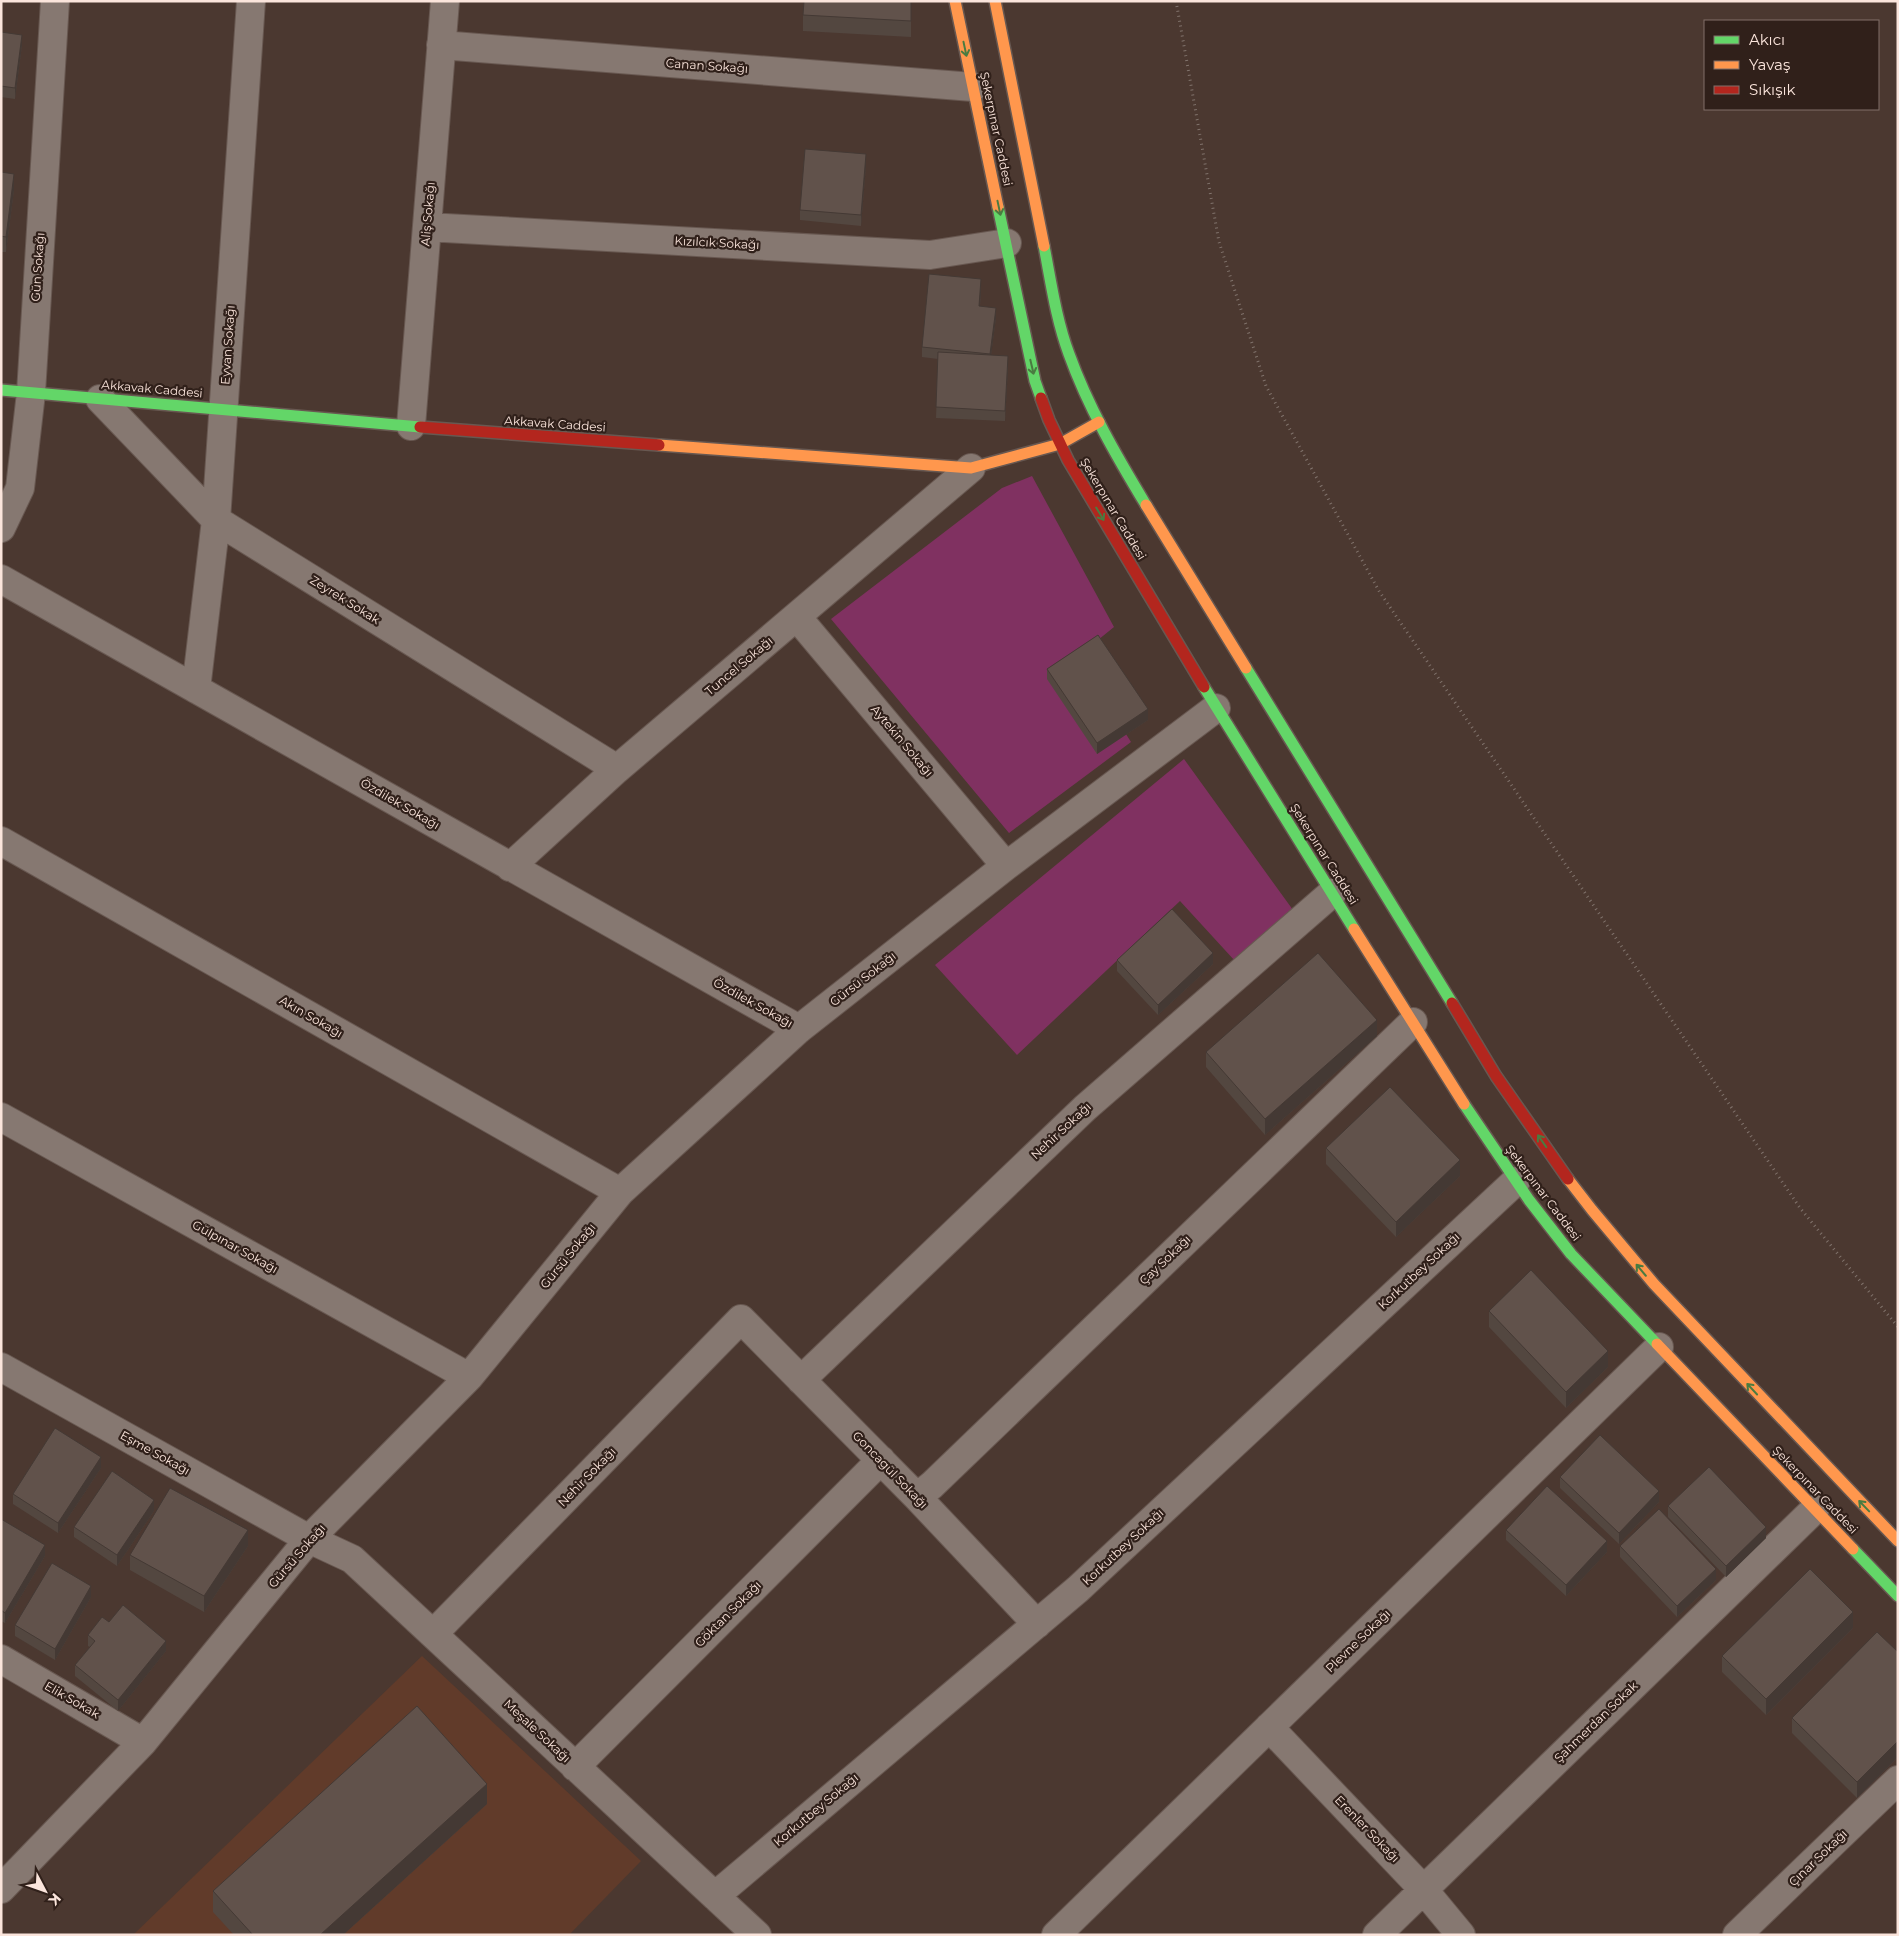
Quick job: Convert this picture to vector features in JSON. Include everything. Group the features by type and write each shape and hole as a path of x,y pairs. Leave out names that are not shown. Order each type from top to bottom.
{"main road":[{"name":"Şekerpınar Caddesi","path":"955,1 1035,381 1049,420 1073,469 1216,708 1480,1130 1516,1181 1571,1254 1898,1596"},
{"name":"Şekerpınar Caddesi","path":"995,1 1056,308 1069,354 1099,422 1122,465 1491,1067 1558,1164 1592,1210 1654,1284 1898,1542"},
{"name":"Akkavak Caddesi","path":"1,390 411,426 971,468 1060,444 1099,422"}],"street":[{"name":"Gün Sokağı","path":"1,528 20,488 30,393 55,1"},
{"name":"Eyvan Sokağı","path":"196,689 216,520 251,1"},
{"name":"Aliş Sokağı","path":"411,426 445,1"},
{"name":"Canan Sokağı","path":"441,45 973,87"},
{"name":"Kızılcık Sokağı","path":"427,227 930,255 1007,243"},
{"name":"Zeyrek Sokak","path":"100,399 216,520 617,769"},
{"name":"Tuncel Sokağı","path":"510,867 617,769 971,468"},
{"name":"Özdilek Sokağı","path":"1,579 799,1029"},
{"name":"Aytekin Sokağı","path":"797,617 1006,866"},
{"name":"Gürsü Sokağı","path":"1,1889 143,1742 309,1540 469,1377 620,1192 799,1029 1006,866 1216,708"},
{"name":"Akın Sokağı","path":"1,841 620,1192"},
{"name":"Nehir Sokağı","path":"801,1380 1085,1108 1332,893"},
{"name":"Çay Sokağı","path":"917,1497 1413,1022"},
{"name":"Gülpınar Sokağı","path":"1,1117 469,1377"},
{"name":"Korkutbey Sokağı","path":"715,1896 1085,1582 1516,1181"},
{"name":"Nehir Sokağı","path":"433,1634 741,1319"},
{"name":"Goncagül Sokağı","path":"741,1319 917,1497 1037,1624"},
{"name":"Plevne Sokağı","path":"1056,1935 1659,1347"},
{"name":"Eşme Sokağı","path":"1,1366 309,1540"},
{"name":"Göktan Sokağı","path":"576,1767 881,1460"},
{"name":"Şahmerdan Sokak","path":"1377,1935 1815,1509"},
{"name":"Meşale Sokağı","path":"309,1540 352,1559 715,1896 744,1931"},
{"name":"Elik Sokak","path":"1,1659 143,1742"},
{"name":"Erenler Sokağı","path":"1269,1727 1423,1889 1461,1935"},
{"name":"Çınar Sokağı","path":"1737,1935 1898,1780"}],"path":[{"path":"1176,1 1218,242 1266,386 1385,600 1800,1208 1898,1327"}],"shaded area":[{"path":"1032,476 1114,627 1077,657 1131,742 1009,833 831,619 1002,488"},
{"path":"1184,759 1293,910 1235,961 1180,901 1017,1055 935,965"},
{"path":"422,1656 641,1861 569,1935 133,1935"}],"building":[{"path":"804,1 911,1 911,21 803,15"},
{"path":"1,32 22,35 15,88 1,86"},
{"path":"805,149 866,154 861,215 800,210"},
{"path":"1,172 14,174 6,237 1,236"},
{"path":"929,274 981,279 979,306 996,308 990,354 922,347"},
{"path":"938,352 1008,356 1005,411 936,407"},
{"path":"1098,635 1148,709 1097,743 1047,669"},
{"path":"1172,909 1213,953 1158,1005 1117,960"},
{"path":"1318,953 1377,1020 1265,1119 1206,1052"},
{"path":"1390,1087 1460,1160 1396,1222 1326,1148"},
{"path":"1531,1270 1608,1351 1566,1392 1489,1311"},
{"path":"55,1428 101,1457 58,1523 13,1494"},
{"path":"1600,1435 1659,1491 1619,1533 1560,1477"},
{"path":"1709,1467 1766,1527 1726,1566 1668,1506"},
{"path":"112,1471 154,1500 117,1555 74,1527"},
{"path":"1547,1486 1607,1541 1566,1585 1506,1530"},
{"path":"170,1488 248,1530 204,1596 130,1555"},
{"path":"1659,1509 1716,1569 1677,1606 1620,1546"},
{"path":"1,1519 45,1545 5,1613 1,1610"},
{"path":"52,1563 91,1586 55,1649 15,1625"},
{"path":"1810,1569 1853,1612 1766,1699 1722,1656"},
{"path":"123,1605 166,1641 118,1700 75,1665 95,1641 88,1635 102,1617 109,1622"},
{"path":"1877,1632 1898,1652 1898,1741 1857,1782 1792,1718"},
{"path":"417,1706 487,1784 320,1935 253,1935 213,1891"}],"traffic: fast":[{"path":"998,207 1035,381 1041,398"},
{"path":"1044,246 1054,300 1069,354 1085,393 1104,431 1146,505"},
{"path":"1,390 420,427"},
{"path":"1246,668 1452,1003"},
{"path":"1204,687 1354,929"},
{"path":"1464,1104 1529,1200 1571,1254 1657,1344"},
{"path":"1853,1549 1898,1596"}],"traffic: slow":[{"path":"955,1 998,207"},
{"path":"995,1 1044,246"},
{"path":"659,445 971,468 1060,444 1099,422"},
{"path":"1146,505 1246,668"},
{"path":"1354,929 1464,1104"},
{"path":"1568,1179 1654,1284 1898,1541"},
{"path":"1657,1344 1853,1549"}],"traffic: jam":[{"path":"1041,398 1068,460 1204,687"},
{"path":"420,427 659,445"},
{"path":"1452,1003 1496,1076 1568,1179"}]}
